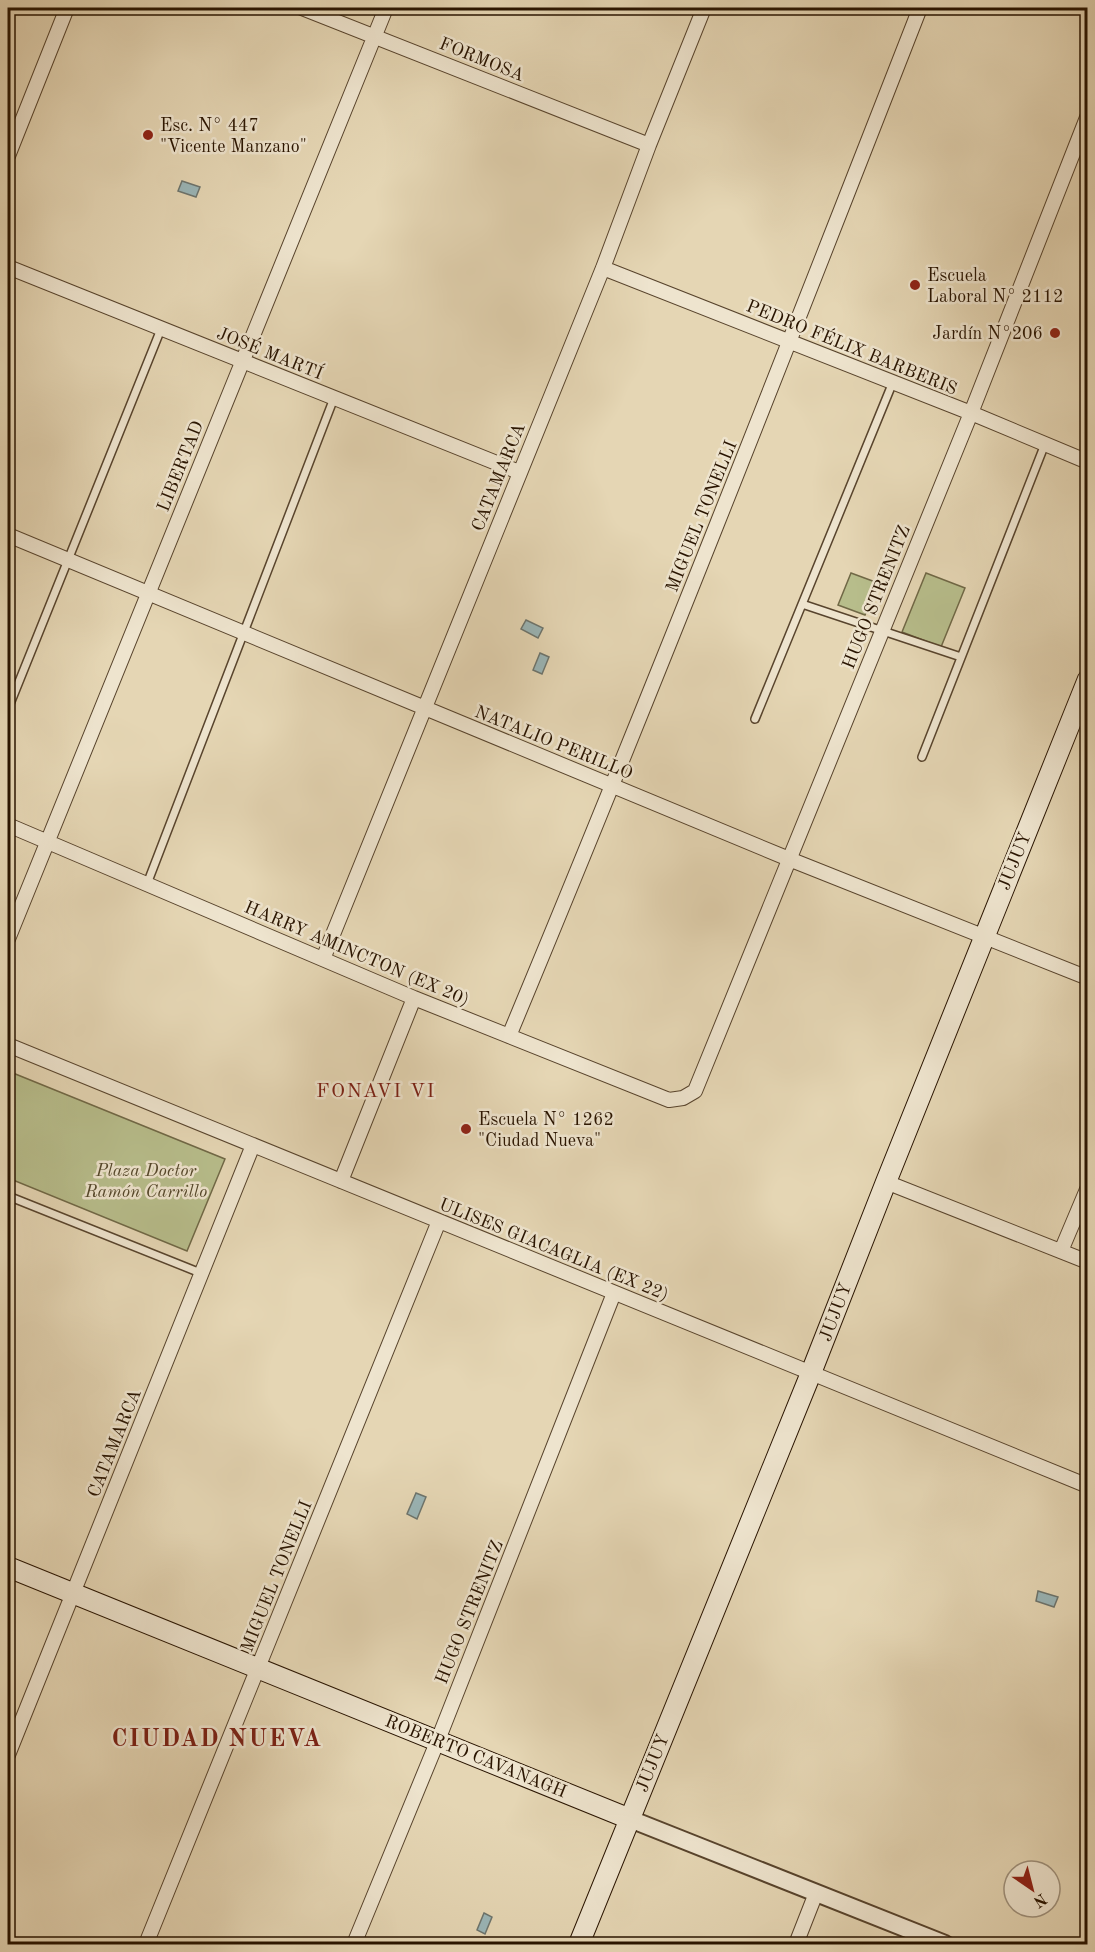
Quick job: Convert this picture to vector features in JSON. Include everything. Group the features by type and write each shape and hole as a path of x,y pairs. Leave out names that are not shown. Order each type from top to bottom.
{"main road":[{"name":"JUJUY","path":"579,1944 812,1373 983,936 1088,679"},
{"name":"ROBERTO CAVANAGH","path":"8,1567 630,1819"}],"street":[{"path":"8,156 68,8"},
{"name":"FORMOSA","path":"302,8 649,145"},
{"name":"LIBERTAD","path":"8,939 386,8"},
{"name":"CATAMARCA","path":"323,959 603,268 704,8"},
{"name":"MIGUEL TONELLI","path":"509,1036 613,786 920,8"},
{"name":"HUGO STRENITZ","path":"694,1091 882,632 1088,115"},
{"name":"JOSÉ MARTÍ","path":"8,267 519,472"},
{"name":"PEDRO FÉLIX BARBERIS","path":"603,268 893,382 1088,462"},
{"name":"NATALIO PERILLO","path":"8,536 789,859 1088,978"},
{"name":"HARRY AMINCTON (EX 20)","path":"8,825 414,998 669,1100 683,1098 694,1091"},
{"path":"340,1181 414,998"},
{"name":"ULISES GIACAGLIA (EX 22)","path":"8,1045 1088,1486"},
{"name":"CATAMARCA","path":"8,1755 253,1145"},
{"path":"886,1182 1088,1262"},
{"path":"1061,1251 1088,1187"},
{"name":"MIGUEL TONELLI","path":"146,1944 439,1221"},
{"name":"HUGO STRENITZ","path":"354,1944 438,1740 614,1293"},
{"name":"ROBERTO CAVANAGH","path":"630,1819 945,1944"},
{"path":"796,1944 816,1893"}],"lane":[{"path":"8,709 161,329"},
{"path":"754,719 893,382"},
{"path":"147,884 334,398"},
{"path":"922,757 1045,444"},
{"path":"802,604 961,657"},
{"path":"8,1196 202,1274"}],"green space":[{"path":"851,573 878,583 865,615 838,605"},
{"path":"926,573 965,588 941,647 902,632"},
{"name":"Plaza Doctor Ramón Carrillo","path":"8,1071 225,1159 187,1251 8,1178"}],"water":[{"path":"182,181 200,187 196,197 178,191"},
{"path":"526,620 543,628 538,638 521,629"},
{"path":"540,653 549,657 542,674 533,670"},
{"path":"416,1493 426,1497 417,1519 407,1514"},
{"path":"1038,1591 1058,1597 1054,1607 1036,1601"},
{"path":"484,1913 492,1917 485,1934 477,1930"}],"place":[{"name":"Esc. N° 447 \"Vicente Manzano\"","path":"148,135"},
{"name":"Escuela Laboral N° 2112","path":"915,285"},
{"name":"Jardín N°206","path":"1055,333"},
{"name":"Escuela N° 1262 \"Ciudad Nueva\"","path":"466,1129"}],"district":[{"name":"FONAVI VI","path":"376,1090"},
{"name":"CIUDAD NUEVA","path":"217,1738"}]}
